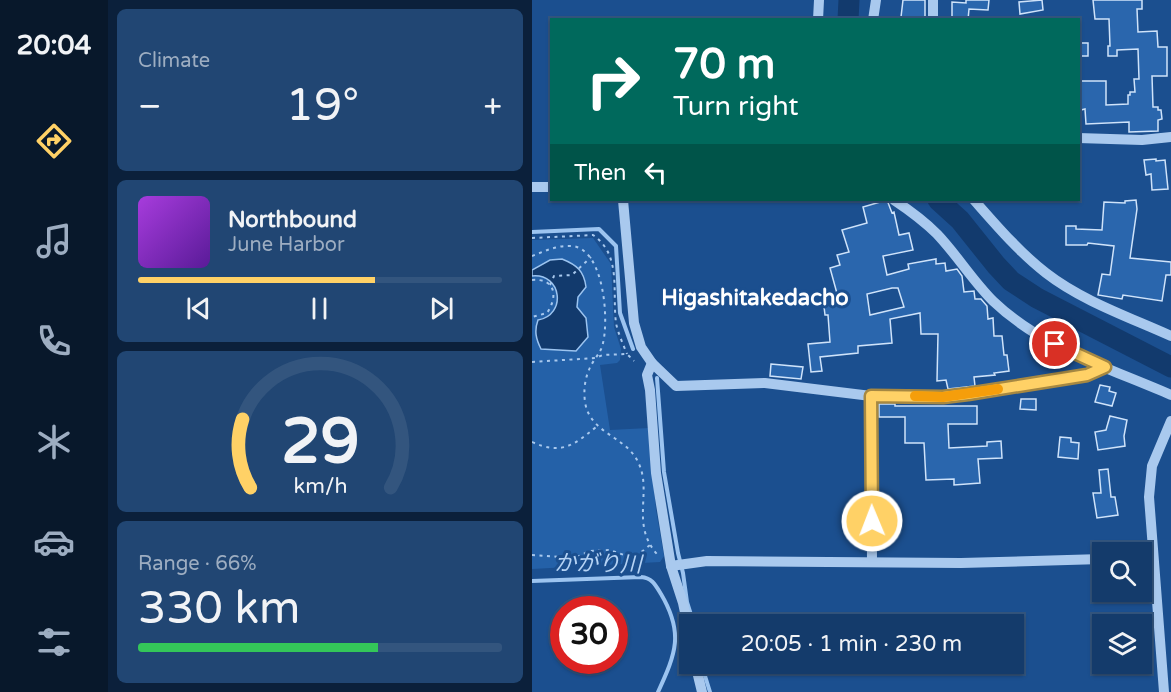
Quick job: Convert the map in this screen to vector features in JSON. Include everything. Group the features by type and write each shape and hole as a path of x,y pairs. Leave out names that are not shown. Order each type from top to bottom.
{"street":[{"path":"818,18 819,0"},
{"path":"873,18 876,0"},
{"path":"933,0 933,18"},
{"path":"1080,138 1142,140 1171,137"},
{"path":"532,187 550,187"},
{"path":"624,201 634,323 641,347 652,363 676,386 764,383 871,396 943,397 1087,375 1105,367"},
{"path":"896,201 912,212 937,235 993,300 1016,320 1038,335 1171,395"},
{"path":"975,201 999,229 1046,273 1088,298 1171,336"},
{"path":"652,363 647,375 656,473 671,566 685,614"},
{"path":"871,396 872,561"},
{"path":"1164,692 1149,497 1150,478 1157,453 1171,421"},
{"path":"671,566 707,561 961,563 1092,559"},
{"path":"698,674 702,692"}],"path":[{"path":"532,238 593,235 606,247 613,263 617,325 627,354 634,361"},
{"path":"532,256 555,247 574,246 591,257 597,270 601,286 605,333 602,349 586,376 585,404 589,416 597,427 631,451 638,460 644,486 643,523 650,545 671,566"},
{"path":"532,317 547,313 553,303 554,293 551,284 554,276 572,275 591,257"},
{"path":"532,280 540,279 551,284"},
{"path":"532,362 627,354"},
{"path":"532,442 548,449 569,446 597,427"},
{"path":"532,555 579,556 590,551 610,550 624,555 639,554 650,545"}],"shaded area":[{"path":"593,238 611,264 614,327 621,349 620,360 617,363 600,365 610,430 649,428 656,510 664,556 660,562 532,569 532,240"},
{"path":"562,259 579,269 586,287 578,297 577,307 586,318 588,337 576,351 541,349 536,335 538,320 554,311 557,295 550,281 532,276 532,270 550,260"}],"building":[{"path":"903,0 925,0 925,18 901,17"},
{"path":"966,0 989,0 988,10 969,9 968,18 952,18 952,2 966,3"},
{"path":"1042,0 1043,10 1020,14 1019,2"},
{"path":"1093,0 1142,0 1142,9 1137,9 1138,32 1157,31 1158,47 1167,47 1167,76 1152,76 1153,107 1161,110 1162,119 1158,120 1158,131 1129,132 1129,122 1086,124 1085,109 1081,110 1080,81 1106,81 1106,105 1128,104 1128,95 1130,92 1135,92 1134,79 1139,79 1138,49 1117,50 1117,56 1108,56 1109,19 1095,19"},
{"path":"1080,43 1088,43 1088,56 1080,56"},
{"path":"1156,159 1156,161 1165,160 1168,189 1152,190 1151,174 1146,175 1144,160"},
{"path":"1136,200 1137,209 1130,258 1171,262 1171,275 1166,275 1162,301 1123,295 1122,299 1098,295 1102,274 1110,275 1114,246 1088,243 1087,245 1066,245 1066,226 1076,226 1076,229 1102,230 1104,202 1125,203 1125,201"},
{"path":"887,201 892,213 894,212 899,235 909,233 913,250 883,256 887,275 909,269 908,264 936,259 936,264 945,263 946,271 957,269 962,276 964,292 974,291 975,299 981,299 987,306 988,319 993,318 994,336 1002,336 1009,371 974,377 975,386 948,389 946,380 937,381 938,334 921,334 920,313 890,319 892,343 858,346 858,353 820,357 822,371 811,372 808,344 830,342 828,315 825,315 823,298 838,297 830,268 840,265 837,255 849,252 842,230 867,223 863,207","holes":["898,288 904,307 870,315 867,294"]},
{"path":"771,364 803,367 801,379 770,376"},
{"path":"1100,385 1110,387 1109,391 1116,393 1112,406 1095,402"},
{"path":"1021,399 1036,399 1036,410 1020,409"},
{"path":"879,404 977,406 977,424 948,424 949,448 987,446 987,442 1001,441 1002,458 978,459 980,483 954,485 954,479 926,480 924,443 905,443 905,417 879,417"},
{"path":"1110,416 1127,420 1125,446 1098,450 1095,432 1106,430"},
{"path":"1060,437 1071,438 1071,442 1079,443 1078,459 1058,457"},
{"path":"1108,469 1111,497 1115,497 1118,515 1097,518 1093,493 1101,493 1099,470"}],"waterway":[{"path":"848,18 849,0"},
{"path":"939,201 960,220 1011,281 1037,298 1171,367"},
{"path":"532,232 599,229 616,246 620,313 633,349"},
{"path":"657,378 664,472 691,614"},
{"name":"かがり川","path":"532,581 641,577 653,582 668,608 675,632 673,654 658,692"},
{"path":"704,674 710,692"}],"slow traffic":[{"path":"915,396 943,397 998,389"}],"district":[{"name":"Higashitakedacho","path":"755,298"}],"route":[{"path":"872,521 871,396 943,397 968,394 1087,375 1105,367 1055,344"}]}
